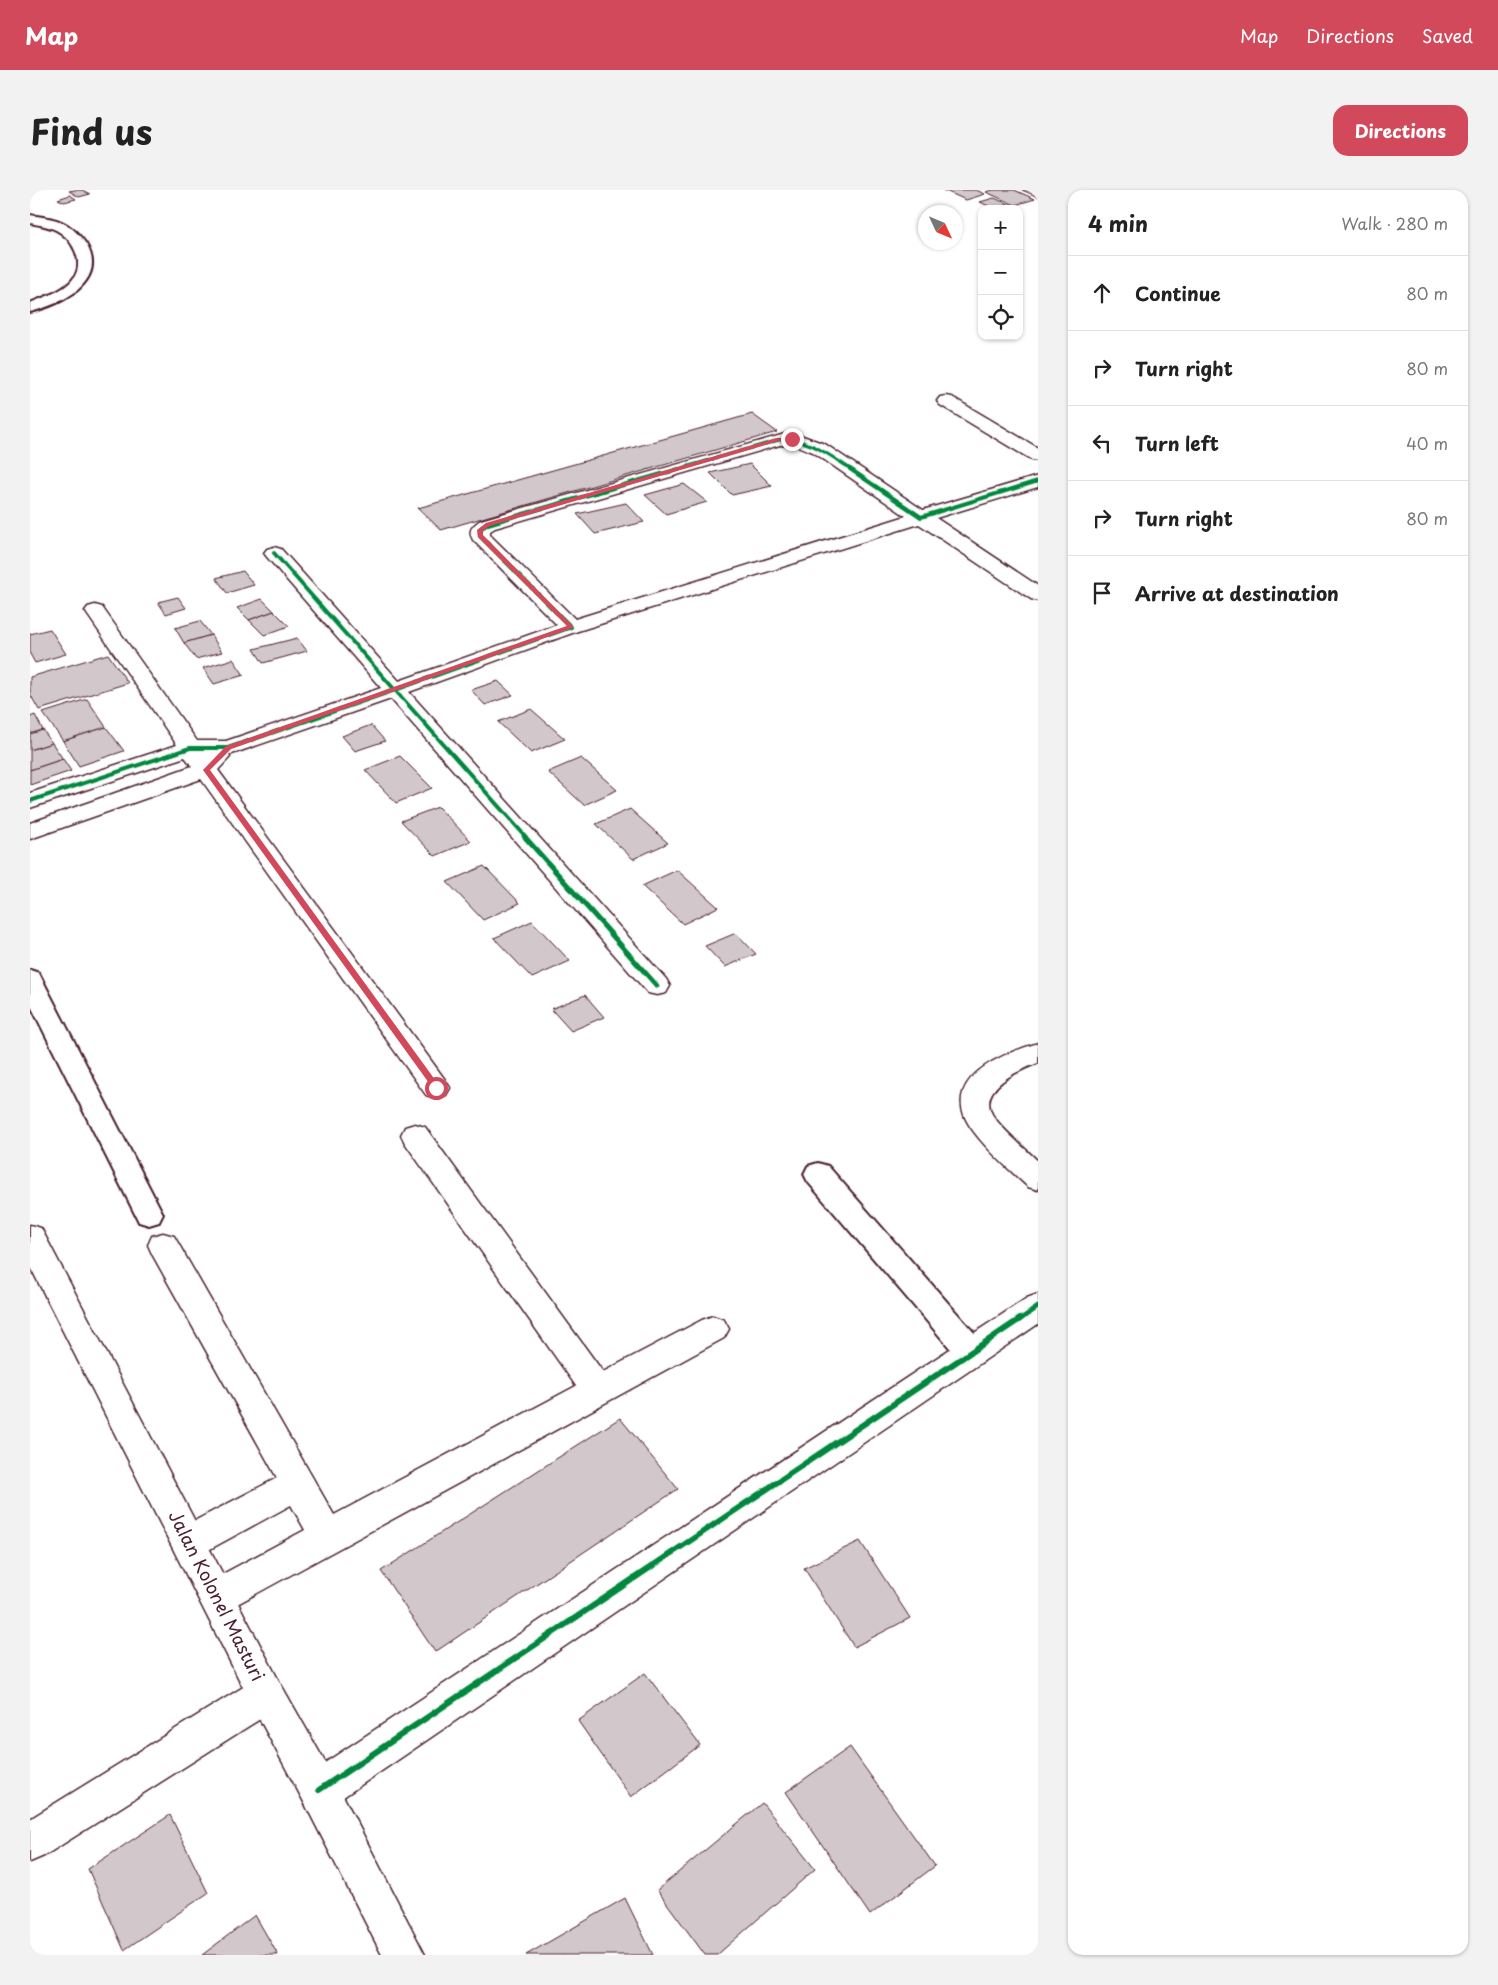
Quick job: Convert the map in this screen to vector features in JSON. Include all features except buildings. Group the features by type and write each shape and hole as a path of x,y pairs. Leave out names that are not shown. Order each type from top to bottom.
{"street":[{"path":"946,401 1038,456"},
{"path":"571,627 480,536 480,530 488,524 779,440 792,439 805,441 819,448 1038,596"},
{"path":"30,801 190,748 228,748 571,627 1038,481"},
{"path":"274,553 657,986"},
{"path":"95,611 190,748 436,1088"},
{"path":"30,831 206,770 228,748"},
{"path":"1038,1053 1019,1059 996,1070 982,1085 976,1100 978,1116 1038,1180"},
{"path":"415,1135 597,1390"},
{"name":"Jalan Kolonel Masturi","path":"30,1237 266,1694 319,1790 404,1955"},
{"path":"163,1245 327,1536"},
{"path":"319,1790 1038,1307"},
{"path":"217,1596 713,1329"},
{"path":"189,1542 299,1484"},
{"path":"30,1842 266,1694"}],"lane":[{"path":"30,219 63,228 79,244 86,256 85,272 73,287 49,302 30,308"},
{"path":"30,979 149,1214"},
{"path":"818,1174 972,1352"}],"cycle path":[{"path":"274,553 395,690 571,627 480,536 480,529 488,524 785,439 800,441 819,448 921,517 1038,481"},
{"path":"30,801 190,748 228,748 395,690 657,986"},
{"path":"319,1790 1038,1307"}],"route":[{"path":"436,1088 206,770 228,748 571,627 480,536 480,530 488,524 779,440 792,439"}]}
